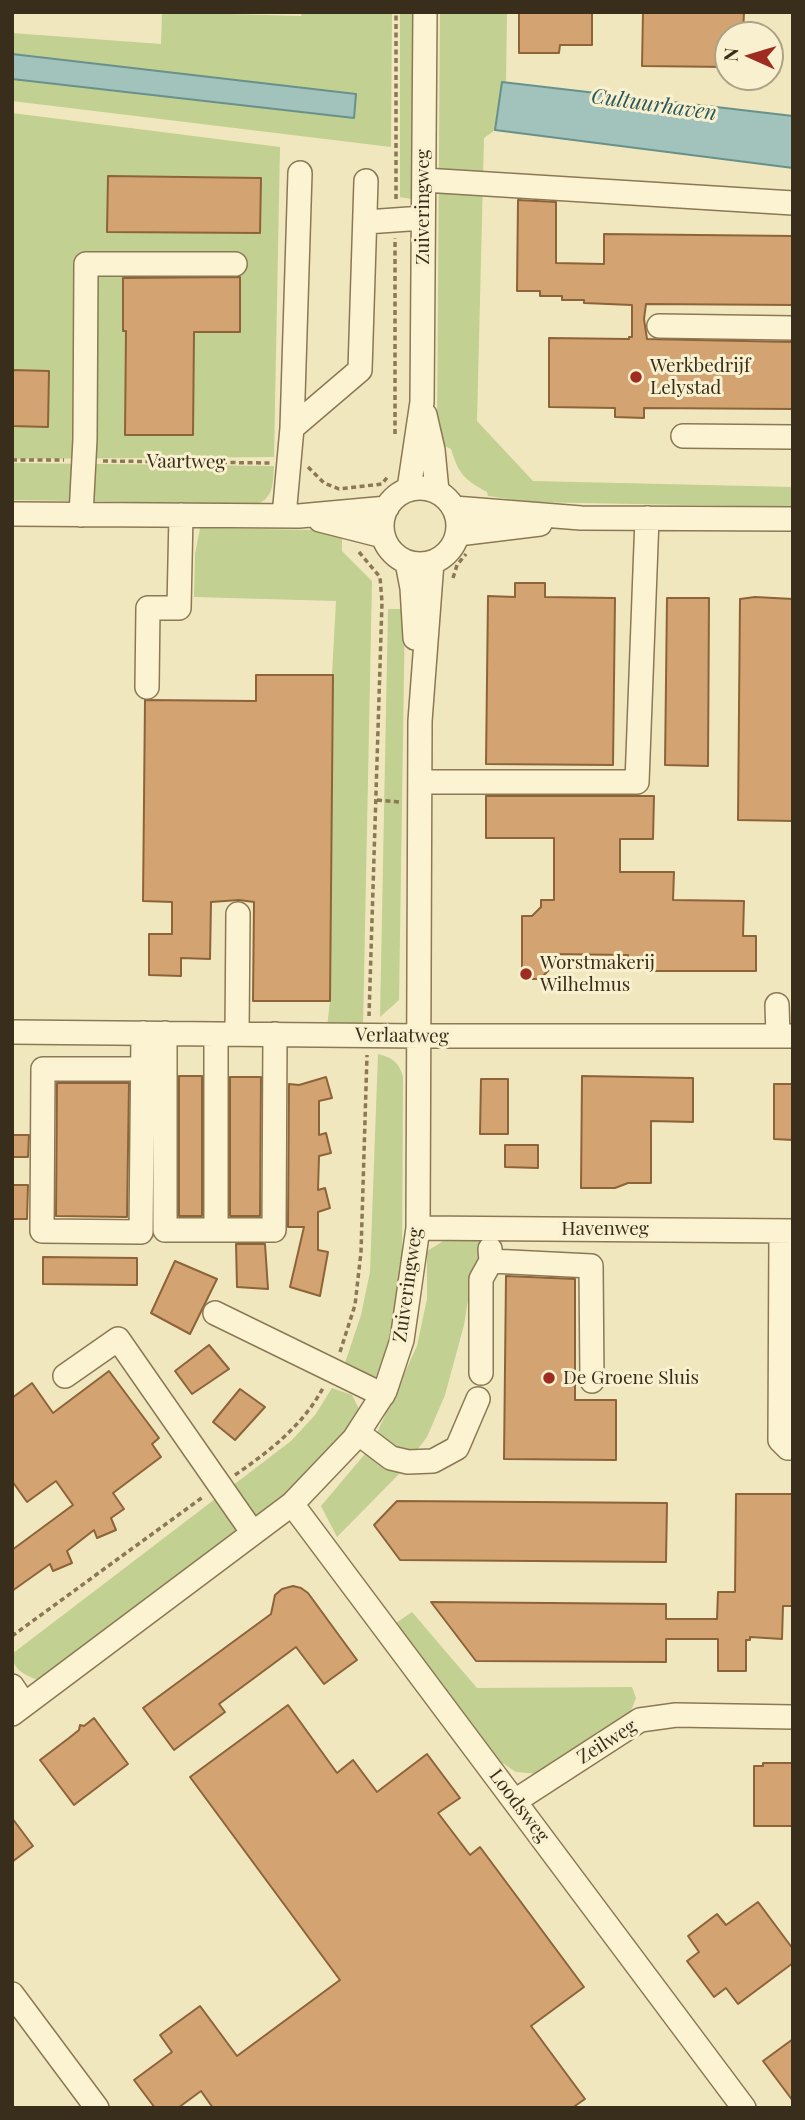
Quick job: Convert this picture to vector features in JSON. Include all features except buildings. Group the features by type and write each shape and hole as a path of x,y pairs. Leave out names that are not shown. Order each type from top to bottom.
{"street":[{"name":"Zuiveringweg","path":"409,489 422,402 425,12"},
{"path":"292,516 290,463 300,173"},
{"path":"424,180 793,203"},
{"path":"292,428 360,370 366,181"},
{"path":"366,222 424,218"},
{"path":"81,515 86,264 235,264"},
{"path":"659,326 793,328"},
{"name":"Zuiveringweg","path":"422,402 433,450 437,491"},
{"path":"683,436 793,437"},
{"path":"409,489 437,491 447,498 454,508 458,534 449,552 432,562 407,562 392,552 383,536 382,522 387,508 396,496 409,489"},
{"path":"12,514 292,516 387,508"},
{"path":"454,508 581,518 793,519"},
{"path":"147,687 148,608 179,608 181,515"},
{"path":"292,516 349,526 383,536"},
{"path":"458,534 581,518"},
{"path":"420,782 637,782 647,519"},
{"name":"Zuiveringweg","path":"16,1701 292,1504 358,1433 383,1395 402,1340 418,1228 420,1036 420,721 412,588 407,562"},
{"name":"Zuiveringweg","path":"420,721 432,562"},
{"path":"216,1230 227,1034 238,914"},
{"path":"778,1005 785,1036"},
{"name":"Verlaatweg","path":"12,1032 785,1036"},
{"path":"52,1032 52,1069"},
{"path":"142,1069 43,1069 42,1231 141,1232 142,1069 154,1033"},
{"path":"154,1033 165,1230 274,1230 275,1034"},
{"name":"Havenweg","path":"418,1228 787,1231"},
{"path":"481,1373 481,1279 491,1261 490,1228"},
{"path":"787,1231 787,1295 780,1440 788,1448 793,1448"},
{"path":"491,1261 591,1266 592,1381"},
{"path":"215,1313 383,1395"},
{"path":"65,1376 117,1339 253,1534"},
{"path":"358,1433 391,1458 408,1462 433,1461 457,1448 478,1399"},
{"name":"Loodsweg","path":"292,1504 744,2108"},
{"name":"Zeilweg","path":"515,1801 640,1720 676,1716 793,1717"},
{"path":"12,1994 97,2108"}],"path":[{"path":"395,438 396,12"},
{"name":"Vaartweg","path":"12,460 303,463 324,483 339,489 382,485 393,469"},
{"path":"12,1636 284,1437 313,1407 342,1347 355,1305 361,1252 382,602 380,577 372,565 352,547"},
{"path":"377,800 410,802"}],"green space":[{"path":"162,12 301,16 302,12 392,12 391,147 12,101 12,79 354,118 355,94 12,54 12,33 161,44"},
{"path":"400,12 413,12 411,199 400,197"},
{"path":"440,12 507,12 506,82 502,83 495,130 484,138 477,421 533,481 793,487 793,507 529,502 488,496 487,492 463,475 451,449 439,443"},
{"path":"12,113 280,147 274,457 12,459"},
{"path":"12,463 274,466 270,494 257,504 12,500"},
{"path":"200,528 315,530 342,535 342,551 372,581 363,1027 327,1027 330,1001 332,675 336,601 194,597 195,554"},
{"path":"388,609 405,609 399,1000 380,1017"},
{"path":"378,1054 395,1061 403,1077 402,1266 395,1339 375,1378 361,1378 343,1369 361,1315 370,1272"},
{"path":"445,1240 483,1241 482,1276 472,1276 464,1325 445,1395 427,1437 399,1474 337,1537 321,1506 370,1448 417,1346 427,1299 427,1251"},
{"path":"332,1388 352,1395 359,1409 346,1435 301,1487 43,1682 18,1669 12,1654 291,1441 315,1415"},
{"path":"412,1612 477,1688 632,1687 636,1698 631,1711 541,1774 516,1772 501,1762 396,1623"}],"water":[{"path":"12,54 356,94 354,118 12,79"},
{"name":"Cultuurhaven","path":"502,82 793,116 793,168 495,130"}],"place":[{"name":"Werkbedrijf Lelystad","path":"636,377"},
{"name":"Worstmakerij Wilhelmus","path":"526,974"},
{"name":"De Groene Sluis","path":"549,1378"}]}
